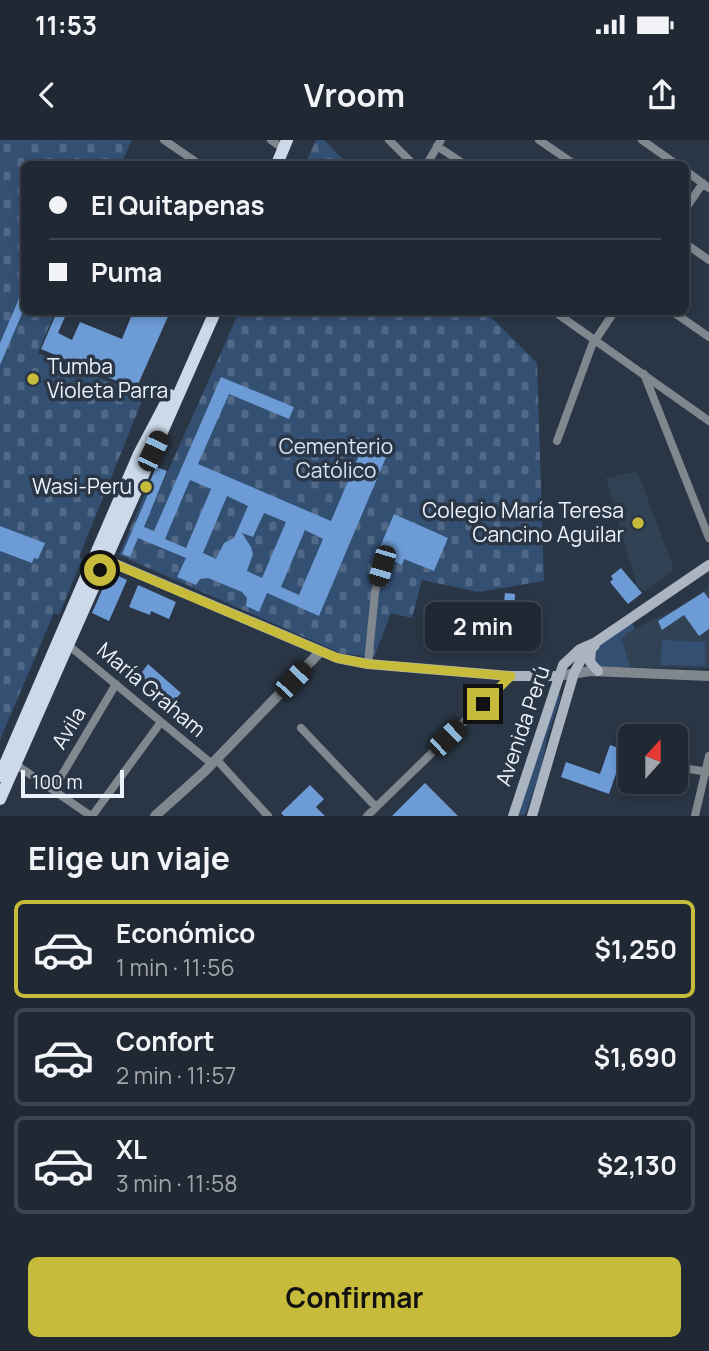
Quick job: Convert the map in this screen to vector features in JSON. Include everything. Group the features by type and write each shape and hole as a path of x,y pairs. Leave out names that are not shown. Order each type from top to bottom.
{"main road":[{"path":"270,161 279,141"},
{"path":"277,161 279,141"},
{"path":"0,799 67,644 144,443 170,395 205,315"},
{"path":"0,776 214,315"},
{"path":"100,558 320,652 368,664 511,676 557,676 563,685 566,705"},
{"path":"598,671 590,662 594,646 709,565"},
{"name":"Avenida Perú","path":"532,816 574,673 581,660 594,646"},
{"name":"Avenida Perú","path":"513,816 557,676 573,654 594,646"}],"street":[{"path":"164,140 195,161"},
{"path":"389,140 410,161"},
{"path":"540,140 570,161"},
{"path":"642,140 672,161"},
{"path":"429,161 439,143 460,161"},
{"path":"689,174 706,186 689,205"},
{"path":"689,246 709,260"},
{"path":"559,315 709,421"},
{"path":"557,441 594,340 612,315"},
{"path":"677,315 709,337"},
{"path":"644,374 709,538"},
{"path":"368,664 375,592 382,566"},
{"name":"María Graham","path":"67,644 214,762 268,816"},
{"path":"155,816 214,762 320,652"},
{"path":"557,676 598,671 709,676"},
{"path":"367,816 511,676"},
{"name":"Avila","path":"53,790 116,684"},
{"path":"15,764 91,816 161,722"},
{"path":"301,728 376,807"},
{"path":"695,816 708,772 709,756"},
{"path":"688,769 708,772"}],"shaded area":[{"name":"Colegio María Teresa Cancino Aguilar","path":"637,471 674,569 645,591 637,586 606,478"},
{"path":"709,587 709,668 630,667 622,639 624,634 675,609"}],"green space":[{"path":"0,140 132,140 122,161 21,161 21,315 54,315 38,353 144,396 79,557 82,559 59,615 54,613 0,740"},
{"path":"316,140 324,140 344,161 306,161"},
{"name":"Cementerio Católico","path":"238,315 489,315 537,363 544,581 478,592 422,580 412,618 391,613 374,657 340,653 119,555 146,491 157,496"},
{"path":"631,621 635,629 625,634 622,639 630,667 600,668 594,662 592,651"},
{"path":"662,640 705,642 705,666 661,665"},
{"path":"559,687 560,699 547,737 542,766 525,815 515,816"}],"building":[{"path":"21,294 21,315 0,365 0,343"},
{"path":"56,315 66,315 58,333 72,340 80,322 122,339 132,315 169,315 136,389 41,349"},
{"path":"221,377 294,407 289,419 229,394 198,464 331,521 363,446 387,455 319,616 267,593 259,612 246,606 247,598 242,592 208,578 200,579 196,585 177,577 186,558 138,538 130,557 122,554 149,492 146,491 156,467 167,471 144,527 154,531","holes":["190,480 211,489 186,548 165,539","227,496 248,506 234,538 224,543 216,559 203,553","264,513 286,522 262,578 247,571 253,554 242,533 253,537","305,530 323,539 299,595 281,587"]},
{"path":"394,514 448,538 434,571 404,559 402,565 377,554"},
{"path":"0,526 45,543 38,559 34,558 32,563 0,551"},
{"path":"621,568 642,593 628,604 610,582 613,579 611,576"},
{"path":"110,572 127,580 109,621 92,613"},
{"path":"138,585 176,602 169,619 151,611 150,615 129,607"},
{"path":"704,592 709,599 709,629 699,636 684,615 662,630 658,621"},
{"path":"505,593 515,594 512,647 501,646 500,641"},
{"path":"148,664 181,693 169,707 136,680"},
{"path":"610,745 618,748 618,768 609,794 561,777 566,762 600,774"},
{"path":"425,783 458,816 392,816"},
{"path":"310,785 324,799 316,807 325,816 284,816 281,813"}],"place":[{"name":"Tumba Violeta Parra","path":"33,379"},
{"name":"Wasi-Peru","path":"146,487"},
{"name":"Colegio María Teresa Cancino Aguilar","path":"638,523"}],"route":[{"path":"100,570 105,560 337,658 368,664 511,676 483,704"}]}
